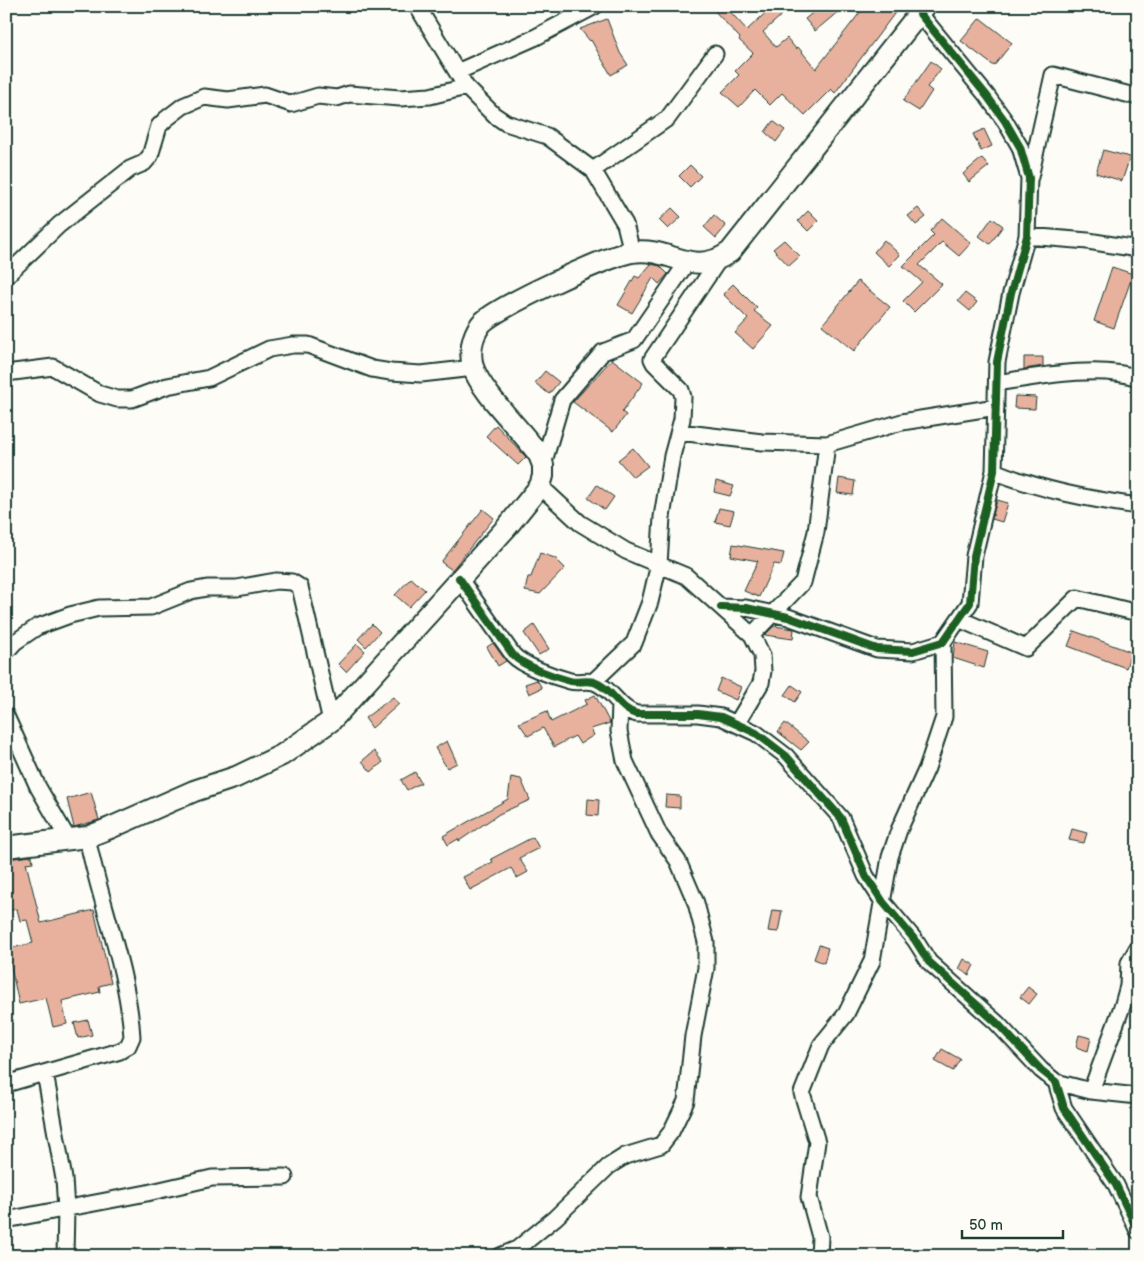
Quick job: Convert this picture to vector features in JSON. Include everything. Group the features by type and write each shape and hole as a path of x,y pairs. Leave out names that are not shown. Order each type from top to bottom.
{"main road":[{"path":"6,847 87,837 194,791 236,777 282,755 336,716 507,527 540,486 544,465 528,440 508,418 474,368 471,351 474,336 482,322 537,292 614,257 632,252 662,254 705,265 718,261 730,252 922,10"}],"street":[{"path":"417,6 466,87 494,115 506,123 547,136 593,170 625,224 632,252"},
{"path":"457,72 534,38 595,6"},
{"path":"922,10 1005,121 1020,147 1029,178"},
{"path":"593,170 668,118 715,54"},
{"path":"819,1256 820,1237 810,1197 817,1142 802,1093 821,1045 846,1014 872,960 890,857 899,830 927,768 944,717 944,642 970,603 974,556 994,471 997,362 1003,327 1028,236 1029,178 1053,75 1138,97"},
{"path":"6,276 59,225 130,169 144,163 154,148 159,126 183,106 197,100 211,96 228,100 265,95 292,104 318,96 337,98 349,94 400,98 430,96 449,93 466,87"},
{"path":"1028,236 1088,240 1138,249"},
{"path":"544,465 562,400 603,352 634,340 688,261"},
{"path":"593,682 634,643 650,602 659,564 668,477 683,407 681,390 652,359 718,261"},
{"path":"634,340 654,354"},
{"path":"6,373 53,367 100,394 117,399 132,399 167,386 210,378 269,349 293,345 308,346 372,369 391,372 421,374 474,368"},
{"path":"997,383 1067,374 1102,373 1138,378"},
{"path":"678,432 762,442 826,444 902,422 996,407"},
{"path":"752,635 803,582 816,532 826,444"},
{"path":"994,471 1022,483 1073,496 1138,506"},
{"path":"540,486 580,523 626,551 686,576 752,635 762,655 763,671 761,683 737,723"},
{"path":"459,578 516,659 571,682 593,682 608,690 629,712 637,714 698,714 721,717 756,732 786,756 841,818 866,876 883,902 915,940 929,962 998,1023 1041,1070 1056,1082 1091,1091 1138,1096"},
{"path":"9,644 36,627 70,615 99,608 151,607 191,591 207,588 237,588 276,581 292,582 300,587 336,716"},
{"path":"960,619 1026,648 1077,598 1138,613"},
{"path":"721,606 746,608 774,614 877,649 913,651 944,642"},
{"path":"500,1256 517,1248 556,1218 609,1166 625,1156 661,1145 671,1132 686,1101 693,1036 706,968 706,942 696,903 678,860 659,834 625,760 619,731 620,704"},
{"path":"6,716 9,733 68,839"},
{"path":"6,1084 120,1051 128,1046 132,1037 131,1020 120,968 96,881 87,837"},
{"path":"1091,1091 1128,986 1128,963 1138,946"},
{"path":"45,1073 64,1179 66,1209 65,1256"},
{"path":"1056,1082 1064,1108 1116,1185 1138,1230"},
{"path":"6,1220 212,1178 285,1177"}],"building":[{"path":"710,6 725,6 747,30 773,6 778,6 784,13 763,32 776,47 787,38 796,49 798,47 816,69 865,6 900,6 835,93 831,89 805,115 782,93 770,105 755,90 739,107 722,92 739,75 735,71 753,53 739,40 740,38"},
{"path":"821,6 845,6 815,31 805,19"},
{"path":"980,18 1012,43 994,66 961,41"},
{"path":"607,19 620,53 628,65 611,75 591,40 580,29"},
{"path":"931,61 941,69 927,87 932,91 919,111 903,101"},
{"path":"773,121 785,130 776,142 765,132"},
{"path":"984,129 992,146 981,151 973,134"},
{"path":"1103,150 1130,157 1122,181 1096,173"},
{"path":"982,158 989,166 969,182 963,174"},
{"path":"690,165 701,176 690,187 679,176"},
{"path":"672,208 681,217 668,229 659,220"},
{"path":"918,208 926,217 916,225 908,216"},
{"path":"808,211 818,221 808,231 798,221"},
{"path":"714,215 726,226 716,238 704,227"},
{"path":"942,218 971,243 959,256 942,242 919,265 942,284 914,312 903,301 922,282 903,266 934,235 930,231"},
{"path":"992,218 1003,226 990,244 979,236"},
{"path":"784,240 800,256 789,266 773,249"},
{"path":"884,240 900,255 889,266 874,252"},
{"path":"651,264 660,266 668,274 659,284 653,278 632,313 618,305 635,276 639,278"},
{"path":"1112,267 1133,274 1114,328 1094,321"},
{"path":"858,281 890,307 854,351 822,325"},
{"path":"733,284 757,308 754,311 773,326 753,349 735,333 748,319 723,294"},
{"path":"965,293 977,302 970,311 958,301"},
{"path":"1024,357 1043,357 1043,366 1024,369"},
{"path":"612,359 643,383 622,412 626,415 613,432 573,402"},
{"path":"545,371 559,382 549,394 535,383"},
{"path":"1015,396 1036,397 1035,409 1014,408"},
{"path":"496,425 526,457 518,465 486,436"},
{"path":"633,448 648,466 633,477 618,460"},
{"path":"839,478 855,481 853,495 837,493"},
{"path":"716,481 734,486 730,496 714,492"},
{"path":"597,485 614,497 605,510 588,498"},
{"path":"997,500 1008,503 1002,522 992,519"},
{"path":"719,508 734,511 730,525 715,522"},
{"path":"483,509 494,518 452,570 441,562"},
{"path":"733,544 784,553 781,565 774,564 759,597 744,591 758,561 731,556"},
{"path":"540,553 555,558 565,568 540,594 525,591 528,577 531,577"},
{"path":"411,578 425,590 409,607 395,595"},
{"path":"372,624 380,632 366,647 358,639"},
{"path":"534,625 549,649 539,655 524,633"},
{"path":"774,626 794,629 793,639 765,635"},
{"path":"1074,631 1131,652 1126,668 1068,646"},
{"path":"955,642 988,652 984,668 953,658"},
{"path":"493,643 506,661 498,666 487,647"},
{"path":"357,644 365,651 346,672 338,664"},
{"path":"721,678 741,687 736,700 716,691"},
{"path":"537,680 542,688 529,694 525,684"},
{"path":"792,685 802,692 795,702 785,695"},
{"path":"595,695 610,723 591,729 594,735 580,744 575,736 554,747 543,728 528,736 519,723 547,711 551,722 587,704 585,700"},
{"path":"393,697 399,704 372,728 365,718"},
{"path":"785,723 809,742 801,750 778,732"},
{"path":"447,741 457,763 447,768 435,748"},
{"path":"374,751 383,762 371,772 362,761"},
{"path":"415,772 421,783 407,790 401,780"},
{"path":"511,777 521,779 530,800 499,814 459,841 458,839 448,845 443,836 508,799"},
{"path":"91,792 99,820 74,827 67,799"},
{"path":"666,795 680,796 680,808 665,807"},
{"path":"588,799 599,800 598,816 587,815"},
{"path":"1072,829 1087,833 1084,843 1069,840"},
{"path":"533,837 539,848 519,858 528,872 517,878 511,868 470,890 463,877 493,862 491,859"},
{"path":"32,856 33,862 26,863 41,923 94,910 111,983 99,986 100,992 62,1001 67,1024 53,1027 46,998 19,1004 7,949 33,943 27,920 20,921 17,909 6,911 6,859"},
{"path":"772,910 782,911 778,932 768,931"},
{"path":"819,945 828,948 824,963 814,959"},
{"path":"964,959 974,965 969,975 959,969"},
{"path":"1028,987 1037,994 1029,1004 1020,997"},
{"path":"88,1020 92,1035 78,1038 74,1023"},
{"path":"1079,1035 1091,1038 1088,1051 1076,1047"},
{"path":"942,1049 960,1059 953,1071 935,1061"}],"cycle path":[{"path":"721,607 746,608 788,617 877,649 913,651 943,642 970,603 974,556 994,471 997,362 1011,293 1027,236 1029,178 1020,147 1005,121 920,14"},
{"path":"459,578 513,655 531,667 570,681 594,682 606,689 625,708 637,714 698,714 721,717 756,733 786,756 841,818 866,876 883,902 915,940 929,962 997,1023 1041,1070 1056,1082 1064,1108 1116,1185 1138,1231"}]}
